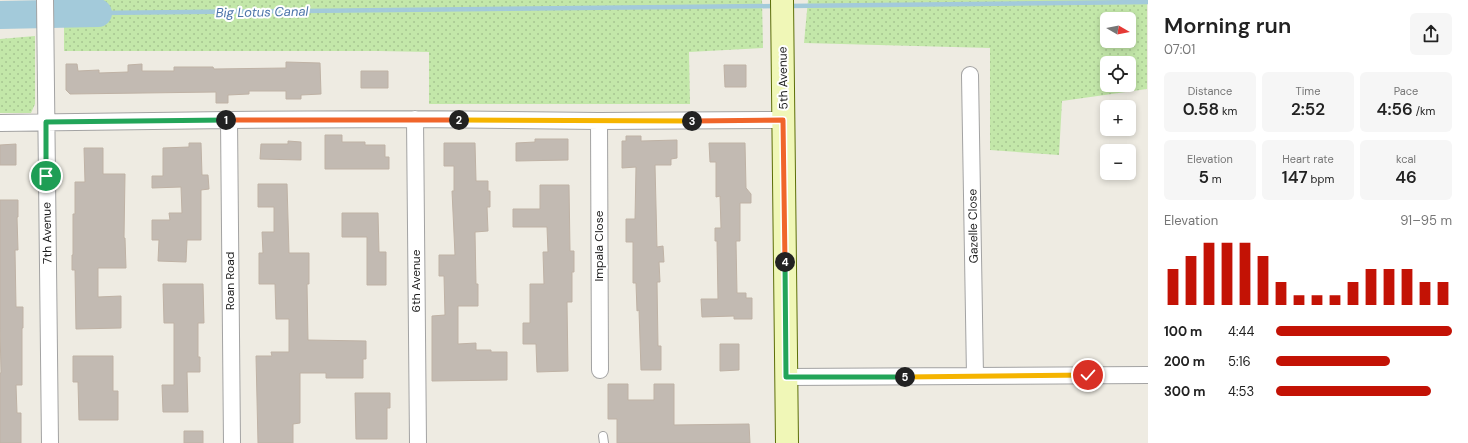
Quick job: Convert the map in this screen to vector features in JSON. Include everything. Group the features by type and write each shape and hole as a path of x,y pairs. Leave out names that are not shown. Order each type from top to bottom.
{"main road":[{"name":"5th Avenue","path":"782,0 787,443"}],"street":[{"name":"7th Avenue","path":"45,0 50,443"},
{"name":"Gazelle Close","path":"970,75 975,376"},
{"path":"0,123 415,119 599,121 783,120"},
{"name":"6th Avenue","path":"415,119 418,443"},
{"name":"Roan Road","path":"229,120 232,443"},
{"name":"Impala Close","path":"599,121 600,370"},
{"path":"786,377 1148,375"}],"green space":[{"path":"64,0 762,0 763,48 689,52 690,104 429,104 429,52 64,51"},
{"path":"808,0 1147,0 1147,89 1136,91 1136,56 1100,56 1100,92 1126,92 1062,101 1059,155 990,150 990,48 804,43"},
{"path":"35,36 35,104 31,113 0,113 0,39"}],"building":[{"path":"286,62 320,63 321,94 301,95 301,99 286,99 286,91 249,91 249,94 228,95 228,103 216,103 216,92 70,94 66,90 66,64 77,64 78,71 99,70 99,73 128,72 128,65 142,64 142,71 174,71 174,67 213,67 214,69 286,68"},
{"path":"724,65 746,65 746,87 725,87"},
{"path":"361,71 388,71 388,88 361,88"},
{"path":"325,135 342,135 342,142 365,142 365,145 385,145 385,157 389,157 389,169 325,169"},
{"path":"626,136 641,136 641,141 677,140 677,158 671,159 671,165 655,165 657,247 663,246 664,262 659,262 660,282 657,282 658,346 661,346 661,370 641,370 639,310 637,311 636,283 633,283 633,242 626,242 626,219 635,219 636,167 622,168 622,141 626,141"},
{"path":"535,139 568,139 568,160 516,161 516,143 535,142"},
{"path":"288,141 301,142 301,160 260,159 261,144 288,144"},
{"path":"189,143 201,143 202,175 208,175 209,189 201,190 201,240 187,240 186,262 158,261 159,240 152,240 152,220 170,220 169,213 182,213 181,187 152,188 152,176 163,176 163,148 189,147"},
{"path":"444,143 475,143 476,181 488,181 488,191 490,191 490,207 487,207 488,231 475,232 478,306 458,306 458,344 476,343 476,350 507,352 507,380 432,381 432,316 445,315 444,276 439,276 439,255 455,255 452,191 454,191 454,166 444,166"},
{"path":"709,143 745,143 746,188 751,194 751,203 740,203 740,241 736,241 737,293 746,293 746,298 752,298 752,319 734,319 734,316 702,317 701,299 718,299 717,241 715,241 715,228 721,228 720,196 716,197 716,162 710,162"},
{"path":"16,144 16,165 0,165 0,145"},
{"path":"84,148 103,148 103,174 125,174 124,238 126,268 98,268 98,297 121,296 121,328 76,329 75,270 72,270 73,214 75,214 75,182 85,182"},
{"path":"258,184 287,184 289,253 309,253 309,284 307,284 308,340 366,341 366,359 363,359 363,378 326,378 326,373 300,373 300,423 293,424 293,443 258,443 256,356 272,356 271,352 289,352 289,319 276,319 275,284 259,284 259,253 263,253 262,232 274,232 274,207 258,207"},
{"path":"540,185 569,185 570,251 574,251 574,272 572,272 572,302 567,302 568,371 537,372 536,344 523,344 523,323 530,323 530,284 544,284 543,252 548,252 547,227 513,227 513,209 540,209"},
{"path":"0,200 18,200 18,250 15,250 16,307 23,307 23,328 22,385 16,385 17,413 21,413 21,443 0,443"},
{"path":"342,213 378,213 379,252 386,252 386,285 367,285 367,237 342,237"},
{"path":"163,284 203,284 204,323 198,323 198,357 200,357 200,372 187,372 188,412 163,412 162,385 174,385 174,323 164,323"},
{"path":"720,344 739,344 739,370 720,371"},
{"path":"73,356 113,356 113,391 118,391 118,420 79,420 78,382 73,382"},
{"path":"608,384 628,384 628,400 654,400 654,384 674,384 674,425 749,424 750,443 617,443 617,419 608,419"},
{"path":"355,393 390,393 390,408 387,408 387,439 356,439"},
{"path":"184,431 203,431 203,443 184,443"}],"waterway":[{"name":"Big Lotus Canal","path":"788,6 1148,2"},
{"name":"Big Lotus Canal","path":"98,13 776,6"},
{"name":"Big Lotus Canal","path":"0,15 98,13"}],"route":[{"path":"46,176 46,122 415,119 599,121 783,120 786,377 1088,375"}]}
